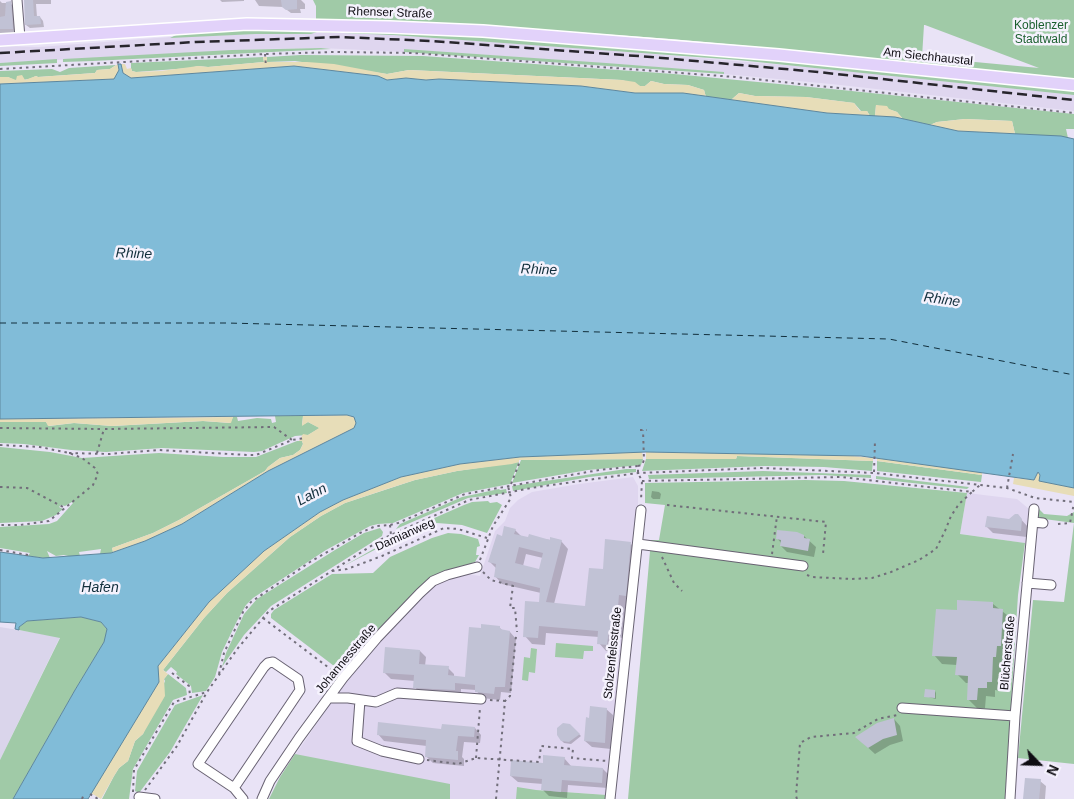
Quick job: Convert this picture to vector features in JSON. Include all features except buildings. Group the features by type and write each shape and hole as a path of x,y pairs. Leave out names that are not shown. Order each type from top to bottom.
{"main road":[{"name":"Rhenser Straße","path":"0,40 247,24 298,24 483,31 779,55"},
{"name":"Am Siechhaustal","path":"779,55 1074,85"}],"street":[{"path":"17,0 20,38"},
{"name":"Blücherstraße","path":"1010,799 1014,716 1034,509"},
{"name":"Stolzenfelsstraße","path":"610,799 641,510"},
{"path":"1033,522 1043,523"},
{"path":"638,544 801,565"},
{"name":"Johannesstraße","path":"262,799 270,781 328,698 377,638 433,581 477,567"},
{"path":"1027,583 1051,585"},
{"path":"234,788 300,690 298,679 272,662 264,667 198,764 234,788 243,799"},
{"path":"328,698 376,702 397,694 481,699"},
{"path":"360,700 357,740 382,751 419,759"},
{"path":"902,708 1014,716"},
{"path":"140,797 155,799"}],"path":[{"path":"0,69 59,64 265,54 404,53 658,71 831,86 1074,113"},
{"path":"265,54 266,66"},
{"path":"0,428 274,427 292,440"},
{"path":"97,453 104,429"},
{"path":"219,676 224,653 243,612 251,602 345,540 376,526 390,526 465,494 599,470 642,466 644,460 642,430 647,430"},
{"path":"69,453 109,454 159,450 247,456 256,455 292,440 305,438"},
{"path":"874,473 876,440"},
{"path":"0,445 40,447 69,453 82,458 95,468 98,474 93,485 56,517 43,523 0,525"},
{"path":"1007,488 1013,454"},
{"path":"517,632 515,608 510,608 513,586 491,580 477,567 487,538 511,498 510,485 520,461"},
{"path":"638,466 638,474 642,481 641,510"},
{"path":"140,797 177,746 207,692 262,618 279,604 391,535 469,500 510,494 538,487 638,474 763,468 874,473 1007,488 1035,498 1074,503 1070,523 1058,524"},
{"path":"642,481 841,477 972,492"},
{"path":"801,565 806,574 812,577 852,579 872,578 919,560 936,549 959,504 980,485"},
{"path":"0,487 27,488 65,508"},
{"path":"667,505 826,522 823,554"},
{"path":"771,561 776,516"},
{"path":"390,526 391,535"},
{"name":"Damianweg","path":"330,572 347,569 382,556 444,528 458,529 487,538"},
{"path":"662,547 662,557 674,583 682,591"},
{"path":"0,550 28,555"},
{"path":"262,618 343,678"},
{"path":"496,799 505,701 510,696 516,636"},
{"path":"172,673 189,686 190,696"},
{"path":"133,785 134,770 174,702 207,692"},
{"path":"476,758 481,699 505,701"},
{"path":"797,799 800,743 811,737 854,733 878,719 898,715 902,708"},
{"path":"419,759 458,764 476,758 540,762 541,746 573,749 572,758 614,762"},
{"path":"82,799 84,794"},
{"path":"90,794 98,799"}],"shaded area":[{"path":"317,32 393,35 566,47 808,67 1074,95 1074,111 724,74 724,72 404,49 404,52 321,48 261,49 0,63 0,46 39,47 170,37 311,34"},
{"path":"633,477 638,486 638,510 607,795 536,790 535,799 269,799 280,777 347,680 380,641 431,588 447,579 466,574 480,576 495,531 505,521 510,508 518,500 532,492"},
{"path":"967,493 1017,499 1029,509 1025,543 960,534"},
{"path":"0,627 60,637 0,760"}],"green space":[{"name":"Koblenzer Stadtwald","path":"313,0 1074,0 1074,79 906,64 835,54 671,39 476,25 316,19 316,6","holes":["924,25 1039,68 922,57"]},
{"path":"267,28 416,31 770,58 1074,90 1074,95 738,60 393,35 317,32 311,34 256,34 170,38 182,32"},
{"path":"331,49 63,62 63,59 232,50"},
{"path":"404,49 724,72 724,74 404,52"},
{"path":"301,55 423,56 674,74 842,90 1074,114 1074,129 1066,129 1068,138 1015,134 1012,121 965,119 937,122 930,125 903,119 897,112 876,105 875,116 870,116 867,111 861,111 854,103 806,97 755,96 739,93 731,100 706,97 704,90 688,85 664,84 651,81 645,86 640,86 622,80 409,70 387,74 295,61 267,62 267,57"},
{"path":"263,57 264,62 208,67 198,66 136,72 132,71 131,68 131,63"},
{"path":"57,59 57,63 0,66 0,63"},
{"path":"116,65 110,69 97,70 95,73 36,76 16,81 8,77 0,77 0,71 52,69 60,72 69,68"},
{"path":"275,416 303,416 302,425 308,422 320,428 308,435 295,436 262,451 254,452 162,448 106,452 0,443 0,422 46,422 49,426 74,423 112,426 203,421 230,423 233,417 237,417 238,421 257,418 271,419 272,423 276,422"},
{"path":"297,441 302,441 303,444 300,450 293,455 280,458 265,471 179,520 153,533 112,548 113,552 111,553 100,554 101,549 79,552 80,556 56,556 47,551 50,558 43,558 28,556 30,553 0,548 0,527 49,524 57,521 73,503 65,506 61,505 59,507 63,509 56,515 42,521 0,523 0,447 50,452 82,458 159,453 256,457"},
{"path":"737,456 873,461 872,471 824,467 765,466 642,471 646,459 736,459"},
{"path":"643,459 641,465 588,470 512,483 521,460"},
{"path":"877,461 982,475 981,482 877,471"},
{"path":"519,462 510,484 463,493 393,523 370,526 326,550 253,598 246,605 237,621 222,652 215,677 206,691 192,693 191,686 176,674 177,672 171,667 166,672 163,670 204,618 227,593 290,537 321,516 345,503 415,480 457,471"},
{"path":"636,469 636,472 589,477 513,491 512,486"},
{"path":"763,471 871,475 871,478 822,475 649,479 648,475"},
{"path":"876,476 969,487 967,489 876,479"},
{"path":"844,481 967,493 960,534 1025,543 1018,595 1005,799 628,799 651,540 659,540 665,505 645,503 645,483"},
{"path":"506,489 507,493 468,498 396,529 400,524 462,497"},
{"path":"488,501 490,503 497,502 502,505 487,533 462,525 437,523 384,545 342,567 407,530 472,502"},
{"path":"1038,508 1044,514 1067,516 1074,512 1074,523 1037,518"},
{"path":"1074,523 1074,764 1018,758 1033,600 1064,602"},
{"path":"380,528 383,532 382,536 271,606 244,635 222,667 226,653 244,614 257,599 364,533"},
{"path":"448,533 461,534 478,539 480,546 477,547 476,555 479,555 475,562 445,573 344,671 338,669 271,618 274,610 332,574 373,573 390,557"},
{"path":"81,617 101,622 107,629 106,639 13,799 0,799 0,760 60,638 19,630 19,627 27,621"},
{"path":"556,643 593,646 593,651 584,651 583,659 555,657"},
{"path":"531,648 537,649 535,673 529,672 528,681 522,680 524,657 530,658"},
{"path":"168,674 186,688 187,695 173,700 133,769 129,799 102,799 119,768 128,761 135,741 143,734 165,681 164,679"},
{"path":"203,695 170,752 139,793 135,791 137,771 175,705"},
{"path":"295,754 450,784 450,799 269,799"},
{"path":"517,787 607,795 606,799 516,799"}],"sand":[{"path":"263,57 267,57 267,62 334,64 387,74 409,70 622,80 635,82 640,86 645,86 651,81 664,84 688,85 704,90 706,97 683,93 635,93 581,86 439,79 406,78 386,80 378,76 294,66 131,78 123,73 121,64 125,64 127,69 131,68 132,71 136,72 161,71 198,66 208,67 264,62"},
{"path":"118,64 119,70 115,79 0,84 0,77 16,80 17,76 22,75 25,80 36,76 95,73 97,70 110,69"},
{"path":"739,93 755,96 806,97 854,103 860,111 867,111 870,116 827,113 731,100"},
{"path":"876,105 887,106 889,109 897,112 903,119 875,116"},
{"path":"965,119 1012,121 1015,134 958,131 930,125 937,122"},
{"path":"347,415 355,418 354,428 268,471 182,524 145,541 113,552 112,548 153,533 179,520 265,471 280,458 293,455 300,450 303,444 302,441 299,441 303,434 308,435 319,428 308,422 302,426 303,416"},
{"path":"233,417 231,423 203,421 112,426 74,423 48,426 46,422 0,422 0,419"},
{"path":"642,451 643,459 519,460 519,462 512,464 457,471 415,480 387,489 345,503 321,516 290,537 227,593 204,618 163,670 168,674 164,679 165,696 143,734 135,741 128,761 119,768 101,799 91,793 159,682 158,666 209,602 264,551 320,512 343,500 401,477 460,464 520,457"},
{"path":"646,452 842,455 873,458 873,461 737,456 736,459 646,459"},
{"path":"877,458 971,470 982,472 982,475 877,461"},
{"path":"1038,472 1040,475 1074,488 1074,496 1013,484 1014,478 1034,480"}],"water":[{"path":"118,64 121,64 123,73 131,78 294,66 378,76 387,80 406,78 439,79 581,86 635,93 683,93 827,113 895,117 958,131 1061,136 1074,139 1074,488 1039,481 1040,475 1038,472 1034,480 861,456 646,452 520,457 460,464 401,477 343,500 320,512 264,551 209,602 158,666 159,682 88,799 13,799 104,642 107,629 101,622 81,617 27,621 19,627 19,630 15,629 16,623 0,622 0,552 43,558 111,553 145,541 182,524 268,471 354,428 356,423 354,417 347,415 0,419 0,84 114,79 119,70"}],"ferry route":[{"path":"0,323 226,323 889,339 1074,375"}],"railway":[{"path":"0,53 196,42 340,37 432,41 651,57 818,72 1074,100"}],"water label":[{"name":"Rhine","path":"134,254"},
{"name":"Rhine","path":"539,270"},
{"name":"Rhine","path":"942,300"},
{"name":"Lahn","path":"312,495"},
{"name":"Hafen","path":"100,588"}]}
